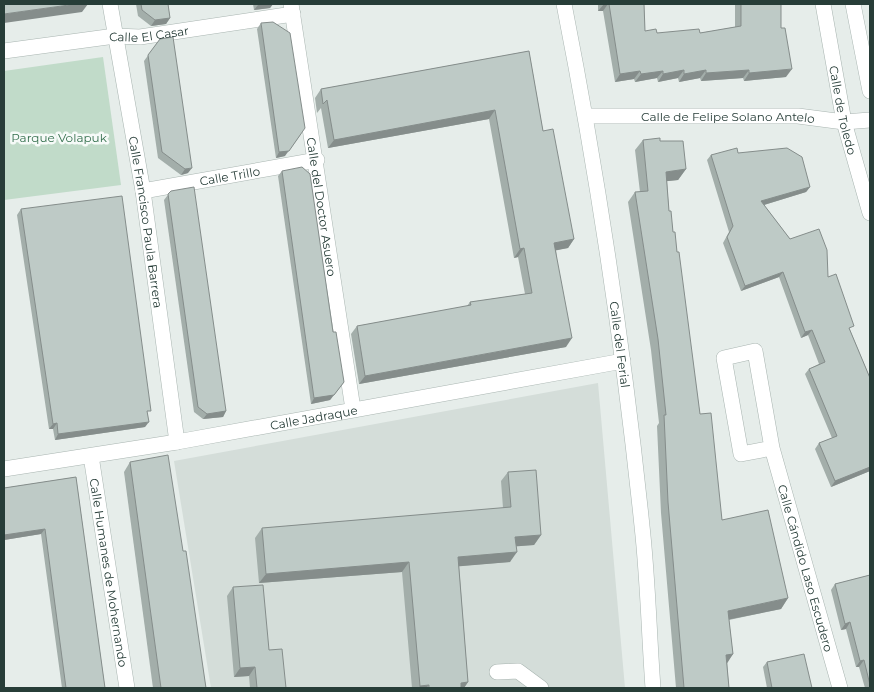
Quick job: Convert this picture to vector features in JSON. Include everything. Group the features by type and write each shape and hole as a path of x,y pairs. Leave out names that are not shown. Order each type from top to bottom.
{"street":[{"name":"Calle Francisco Paula Barrera","path":"110,4 143,191 177,442"},
{"name":"Calle del Ferial","path":"564,4 586,116 623,361 642,528 653,688"},
{"name":"Calle de Toledo","path":"823,4 844,122 870,213"},
{"path":"853,4 870,91"},
{"name":"Calle El Casar","path":"4,51 115,36 140,37 292,9"},
{"name":"Calle del Doctor Asuero","path":"292,9 353,409"},
{"name":"Calle de Felipe Solano Antelo","path":"586,116 798,116 844,122 870,120"},
{"name":"Calle Trillo","path":"143,191 316,160"},
{"name":"Calle Cándido Laso Escudero","path":"772,448 740,454 724,358 755,352 772,448 840,688"},
{"name":"Calle Jadraque","path":"4,470 177,442 623,361"},
{"name":"Calle Humanes de Mohernando","path":"91,456 127,688"},
{"path":"497,672 518,671 541,688"}],"shaded area":[{"path":"598,383 625,688 211,688 174,461"}],"green space":[{"name":"Parque Volapuk","path":"103,57 121,185 4,200 4,71"}],"building":[{"path":"4,4 76,4 4,14"},
{"path":"141,4 168,4 170,18 155,20 142,10"},
{"path":"609,4 644,4 645,31 656,29 657,33 699,29 700,33 741,26 741,4 781,4 781,28 785,28 792,69 749,73 749,70 706,73 706,70 684,74 684,70 663,74 663,71 641,74 640,71 620,74"},
{"path":"273,22 290,33 305,128 289,151 279,152 261,23"},
{"path":"173,37 192,168 185,169 162,152 148,55 160,39"},
{"path":"529,51 543,131 553,129 574,239 554,243 572,338 365,376 357,326 471,305 470,302 532,293 524,248 520,249 495,110 334,140 327,100 323,104 321,89"},
{"path":"660,138 660,141 683,141 686,169 666,172 669,211 671,211 677,252 679,252 700,414 711,413 722,520 768,510 788,598 728,611 733,654 726,655 729,688 684,688 668,502 664,415 666,415 658,339 635,192 648,191 643,140"},
{"path":"737,148 738,153 787,148 802,157 810,187 761,201 790,239 819,229 827,250 828,277 836,274 854,326 849,328 870,378 870,467 835,481 819,443 837,436 809,369 825,362 812,330 805,332 783,272 745,286 727,237 733,226 711,155"},
{"path":"302,167 310,174 333,332 336,332 344,382 334,395 314,398 282,171"},
{"path":"194,187 226,411 207,414 198,407 168,194 171,191"},
{"path":"122,196 151,411 147,411 149,422 58,434 57,423 53,424 21,209"},
{"path":"168,455 183,551 186,551 206,688 161,688 130,462"},
{"path":"536,470 541,535 515,537 517,552 458,557 468,682 461,683 461,688 429,688 429,685 420,686 409,562 266,574 262,528 511,507 508,472"},
{"path":"76,477 105,688 66,688 45,529 4,535 4,488"},
{"path":"870,575 870,685 864,660 860,661 850,622 845,624 835,584"},
{"path":"263,585 269,650 282,649 286,688 257,688 255,667 240,668 233,587"},
{"path":"804,654 812,688 772,688 767,662"}]}
